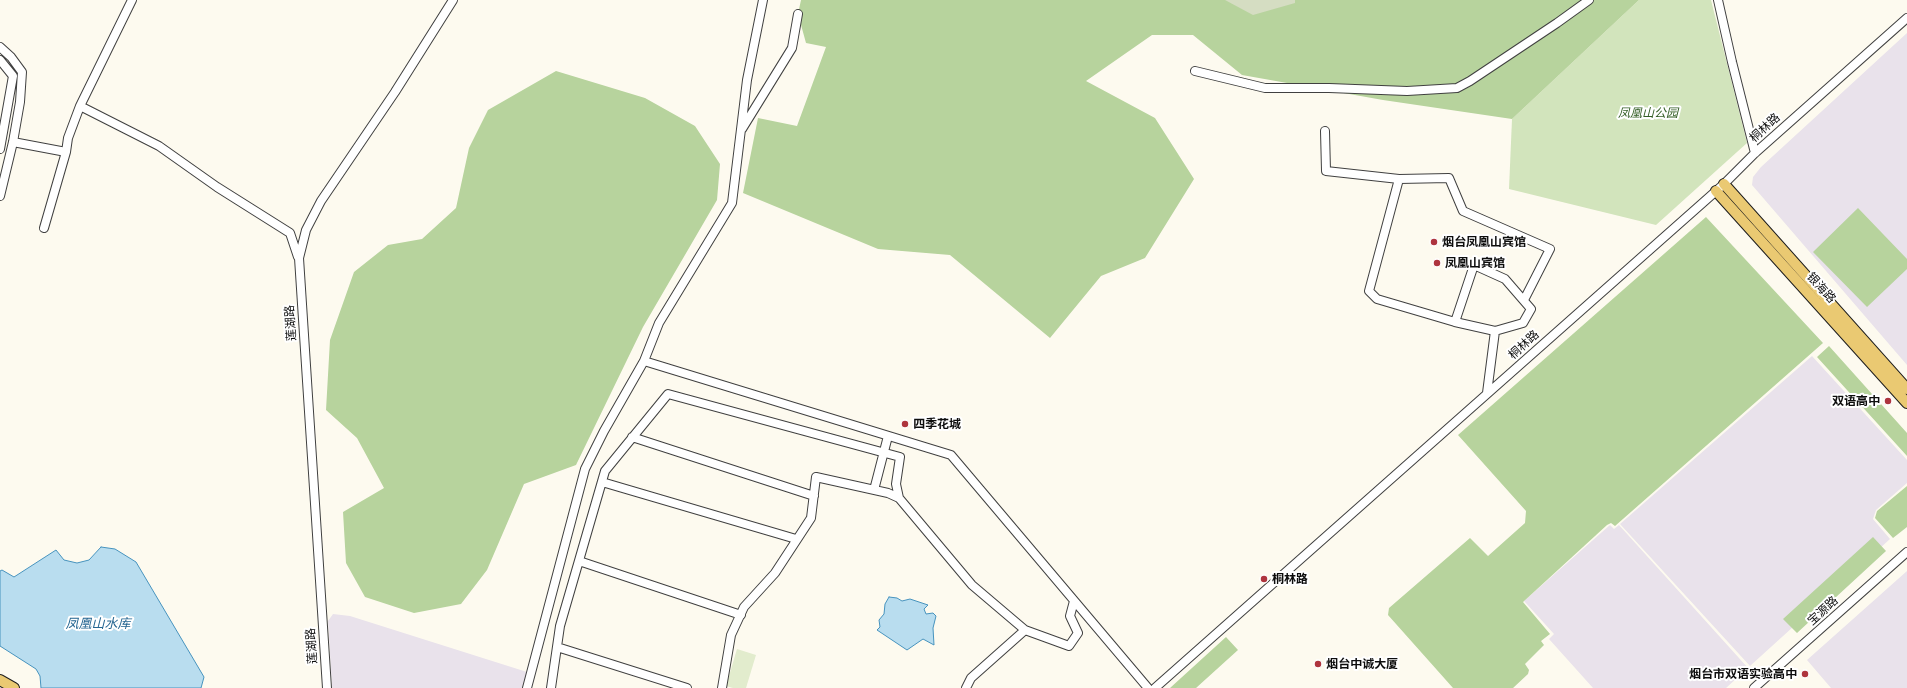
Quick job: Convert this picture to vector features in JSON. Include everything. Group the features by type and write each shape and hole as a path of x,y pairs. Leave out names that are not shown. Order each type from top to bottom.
{"main road":[{"name":"银海路","path":"1724,184 1907,389"},
{"name":"银海路","path":"1716,191 1907,404"},
{"path":"0,680 14,688"}],"street":[{"path":"44,228 66,152 68,138 80,106 132,0"},
{"name":"莲湖路","path":"327,688 299,258 306,230 321,201 395,92 453,0"},
{"path":"527,688 585,469 604,431 644,361 659,323 732,203 747,80 763,0"},
{"path":"1195,71 1265,88 1328,88 1407,91 1456,88 1551,27 1589,0"},
{"path":"1718,0 1755,153"},
{"path":"740,131 792,48 798,14"},
{"name":"桐林路","path":"1155,688 1724,184 1755,153 1907,18"},
{"path":"0,47 11,57 22,72 20,102 13,142 0,196"},
{"path":"0,60 13,76 0,149"},
{"path":"80,106 159,146 216,187 290,233 299,258"},
{"path":"1326,131 1326,171 1399,179 1449,178 1463,211 1550,249 1524,300"},
{"path":"13,142 66,152"},
{"path":"1399,179 1369,291 1377,299 1455,322 1495,331 1523,323 1531,309 1505,278 1474,265 1455,322"},
{"path":"1487,393 1495,331"},
{"path":"644,361 951,455 1148,688"},
{"path":"551,688 560,626 605,472 668,394 900,457 896,484 898,498"},
{"path":"874,490 888,436"},
{"path":"632,437 814,496"},
{"path":"722,688 731,635 744,607 775,573 811,518 816,477 874,490 898,498 972,585 1025,630 1069,646 1078,632 1070,616 1074,601"},
{"path":"602,482 796,539"},
{"name":"宝源路","path":"1754,688 1907,552"},
{"path":"579,561 740,615"},
{"path":"966,688 971,678 1025,630"},
{"path":"557,647 687,688"}],"shaded area":[{"path":"1907,33 1907,365 1752,185 1753,177 1761,167"},
{"path":"1812,356 1907,460 1907,483 1876,510 1873,519 1890,539 1750,666 1620,524"},
{"path":"1610,525 1614,529 1619,525 1748,668 1726,688 1593,688 1549,639 1554,634 1524,601"},
{"path":"1907,571 1907,688 1831,688 1807,660"},
{"path":"333,614 350,616 527,672 522,688 332,688 328,621"}],"green space":[{"path":"801,0 1639,0 1512,119 1383,100 1242,75 1193,35 1152,35 1086,81 1155,118 1194,179 1145,258 1101,276 1050,338 950,255 878,249 743,193 758,118 797,126 826,47 806,43 798,14"},
{"path":"1225,0 1295,0 1295,3 1253,15"},
{"name":"凤凰山公园","path":"1639,0 1711,0 1747,143 1656,225 1509,189 1512,119"},
{"path":"556,71 645,98 695,126 720,164 717,200 643,327 576,465 524,484 487,570 461,604 414,613 365,597 346,563 343,512 384,488 357,438 326,410 330,340 354,272 388,245 422,239 456,208 469,148 488,110"},
{"path":"1858,208 1907,259 1907,269 1867,307 1813,252"},
{"path":"1706,217 1823,343 1615,526 1611,523 1607,525 1523,602 1550,634 1541,641 1544,645 1525,664 1529,670 1528,674 1513,688 1453,688 1388,615 1389,608 1470,538 1488,556 1525,523 1526,511 1458,435"},
{"path":"1829,346 1907,433 1907,456 1817,357"},
{"path":"1907,486 1907,527 1893,538 1875,518 1877,511"},
{"path":"1873,537 1886,551 1797,633 1783,619"},
{"path":"1226,637 1238,650 1196,688 1170,688"},
{"path":"737,649 756,655 746,688 733,688 726,686"}],"water":[{"name":"凤凰山水库","path":"101,547 115,549 136,562 204,677 201,688 41,688 40,676 36,669 0,646 0,571 2,570 14,577 56,550 64,560 77,563 89,560"},
{"path":"889,597 897,598 902,601 910,599 928,605 924,609 926,614 933,613 936,616 933,628 934,645 923,639 907,650 877,630 880,627 879,620 884,614 885,604"}],"place":[{"name":"烟台凤凰山宾馆","path":"1434,242"},
{"name":"凤凰山宾馆","path":"1437,263"},
{"name":"双语高中","path":"1888,401"},
{"name":"四季花城","path":"905,424"},
{"name":"桐林路","path":"1264,579"},
{"name":"烟台中诚大厦","path":"1318,664"},
{"name":"烟台市双语实验高中","path":"1805,674"}]}
